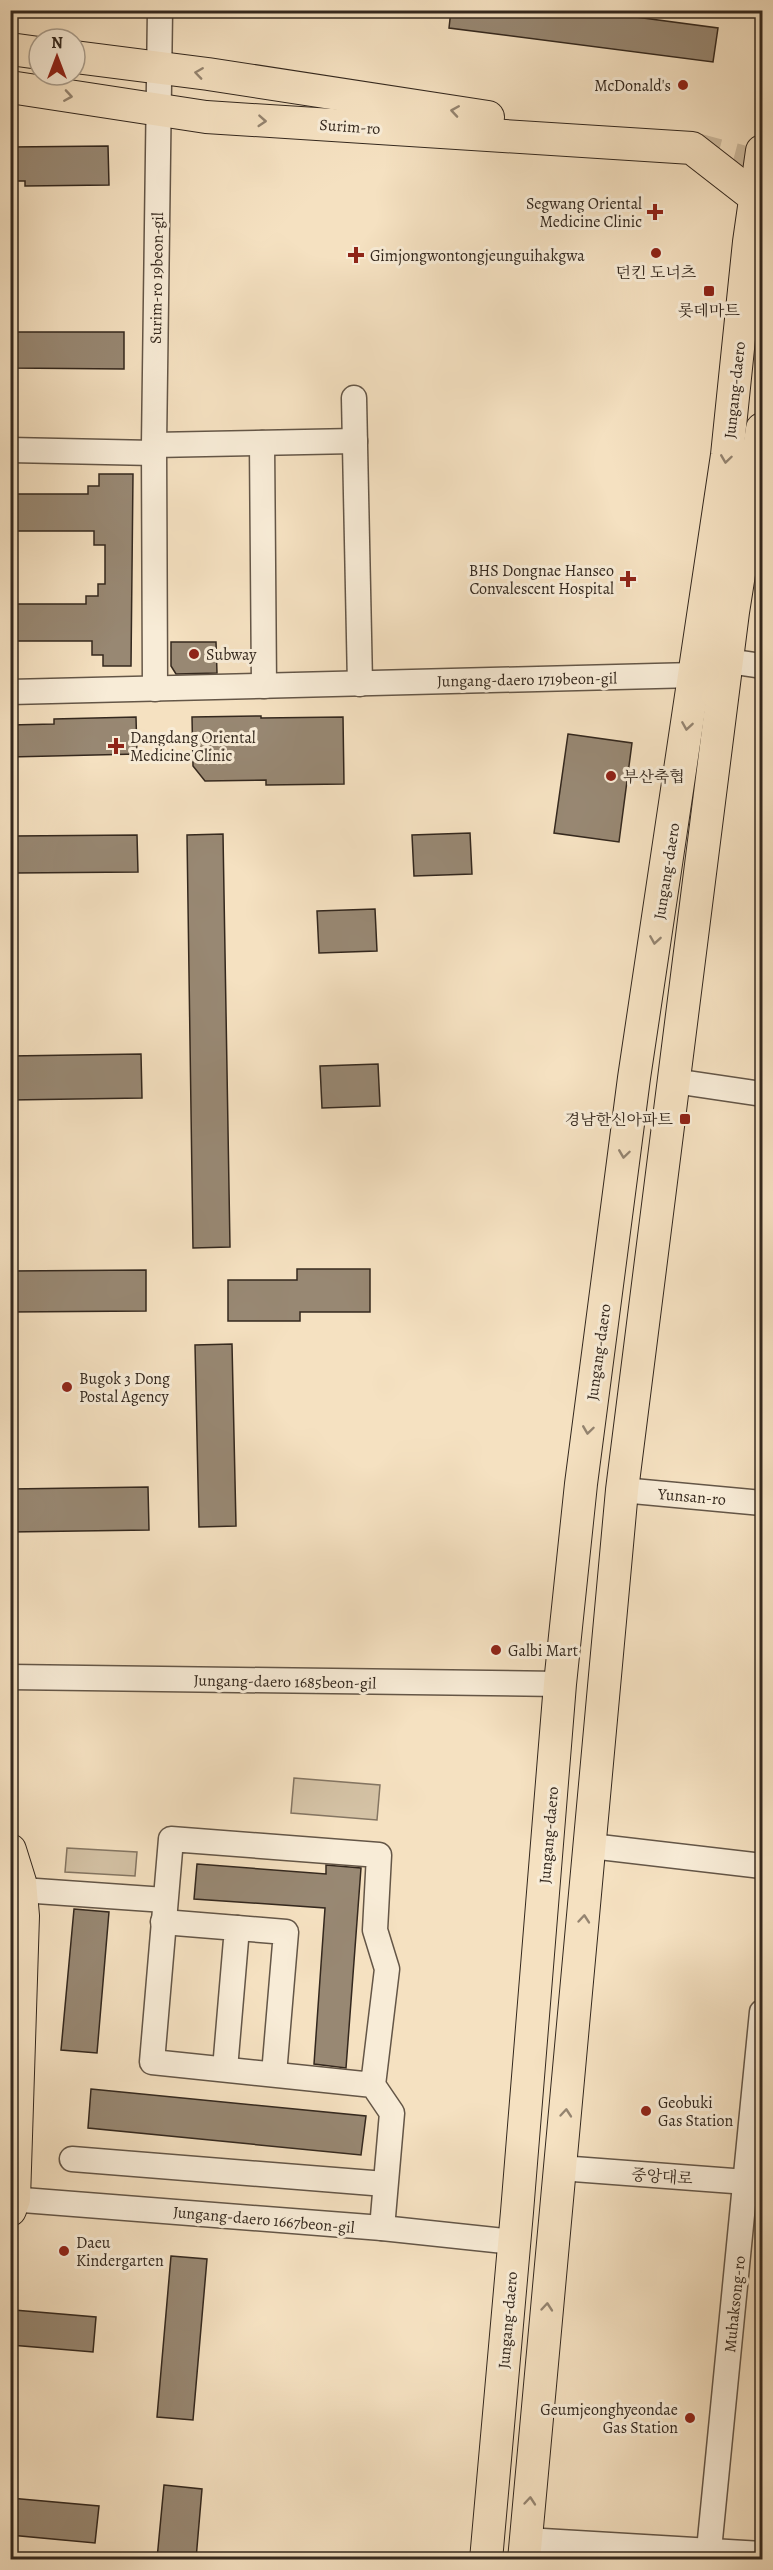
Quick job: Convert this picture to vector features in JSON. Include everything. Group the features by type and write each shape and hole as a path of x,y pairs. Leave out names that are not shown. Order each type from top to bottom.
{"highway":[{"path":"747,531 762,494"}],"main road":[{"path":"10,49 27,51"},
{"name":"Surim-ro","path":"87,58 159,67 692,148 762,156"},
{"name":"Surim-ro","path":"10,87 206,117 692,148 759,198"},
{"name":"Jungang-daero","path":"488,2555 560,1684 581,1484 634,1078 727,455 759,198 762,151"},
{"name":"Jungang-daero","path":"528,2553 560,2168 622,1490 733,612 762,429"},
{"path":"10,1850 21,1890 23,1916 12,2203"}],"street":[{"name":"Surim-ro 19beon-gil","path":"155,689 154,449 160,10"},
{"path":"354,398 360,684"},
{"path":"10,450 154,449 355,441"},
{"path":"262,443 264,686"},
{"path":"728,661 762,666"},
{"name":"Jungang-daero 1719beon-gil","path":"10,692 695,675"},
{"path":"674,1081 762,1094"},
{"name":"Yunsan-ro","path":"622,1490 762,1503"},
{"name":"Jungang-daero 1685beon-gil","path":"10,1677 560,1684"},
{"path":"373,2085 152,2062 171,1839 379,1855 375,1930 387,1969 373,2085 392,2113 382,2228"},
{"path":"591,1846 762,1866"},
{"path":"21,1890 164,1911 237,1928 286,1932 274,2074"},
{"path":"225,2069 237,1928"},
{"name":"Muhaksong-ro","path":"708,2554 754,2183 762,2012"},
{"path":"72,2159 385,2184"},
{"name":"중앙대로","path":"560,2168 754,2183"},
{"name":"Jungang-daero 1667beon-gil","path":"12,2203 382,2228 513,2242"},
{"path":"528,2553 762,2554"}],"shaded area":[{"path":"294,1778 380,1785 377,1820 291,1813"},
{"path":"67,1848 137,1852 135,1876 65,1872"}],"building":[{"path":"451,10 583,10 718,28 713,62 449,28"},
{"path":"108,146 109,185 25,186 25,181 10,181 10,147"},
{"path":"10,332 124,332 124,369 10,368"},
{"path":"99,474 133,474 131,666 103,666 103,655 92,655 92,641 10,641 10,604 86,604 86,596 98,596 98,584 105,584 105,545 94,545 94,531 10,531 10,494 88,494 88,486 99,486"},
{"name":"Subway","path":"171,642 216,642 217,673 176,674 171,666"},
{"path":"261,716 261,718 343,717 344,784 266,785 266,780 205,781 193,766 192,717"},
{"path":"136,717 137,754 10,757 10,725 54,724 54,719"},
{"path":"568,734 632,743 619,842 554,833"},
{"path":"470,833 472,874 414,876 412,835"},
{"path":"223,834 230,1247 193,1248 187,835"},
{"path":"137,835 138,872 15,873 14,836"},
{"path":"375,909 377,951 319,953 317,911"},
{"path":"141,1054 142,1098 10,1100 10,1056"},
{"path":"378,1064 380,1106 322,1108 320,1066"},
{"path":"297,1269 370,1269 370,1312 300,1312 300,1321 228,1321 228,1280 297,1280"},
{"path":"146,1270 146,1311 10,1312 10,1271"},
{"path":"232,1344 236,1526 199,1527 195,1345"},
{"path":"148,1487 149,1530 10,1532 10,1489"},
{"path":"197,1864 326,1874 326,1865 361,1868 346,2068 314,2064 325,1908 194,1899"},
{"path":"74,1909 109,1912 97,2053 61,2050"},
{"path":"91,2089 366,2116 361,2155 88,2128"},
{"path":"171,2256 207,2259 193,2420 157,2417"},
{"path":"14,2310 96,2317 93,2352 11,2345"},
{"path":"164,2485 202,2489 196,2559 157,2559"},
{"path":"10,2498 99,2506 95,2543 10,2535"}],"tunnel":[{"path":"686,147 762,167"}],"place":[{"name":"McDonald's","path":"683,85"},
{"name":"Segwang Oriental Medicine Clinic","path":"655,212"},
{"name":"던킨 도너츠","path":"656,253"},
{"name":"Gimjongwontongjeunguihakgwa","path":"356,255"},
{"name":"롯데마트","path":"709,291"},
{"name":"BHS Dongnae Hanseo Convalescent Hospital","path":"628,579"},
{"name":"Subway","path":"194,654"},
{"name":"Dangdang Oriental Medicine Clinic","path":"116,746"},
{"name":"부산축협","path":"611,776"},
{"name":"경남한신아파트","path":"685,1119"},
{"name":"Bugok 3 Dong Postal Agency","path":"67,1387"},
{"name":"Galbi Mart","path":"496,1650"},
{"name":"Geobuki Gas Station","path":"646,2111"},
{"name":"Daeu Kindergarten","path":"64,2251"},
{"name":"Geumjeonghyeondae Gas Station","path":"690,2418"}]}
